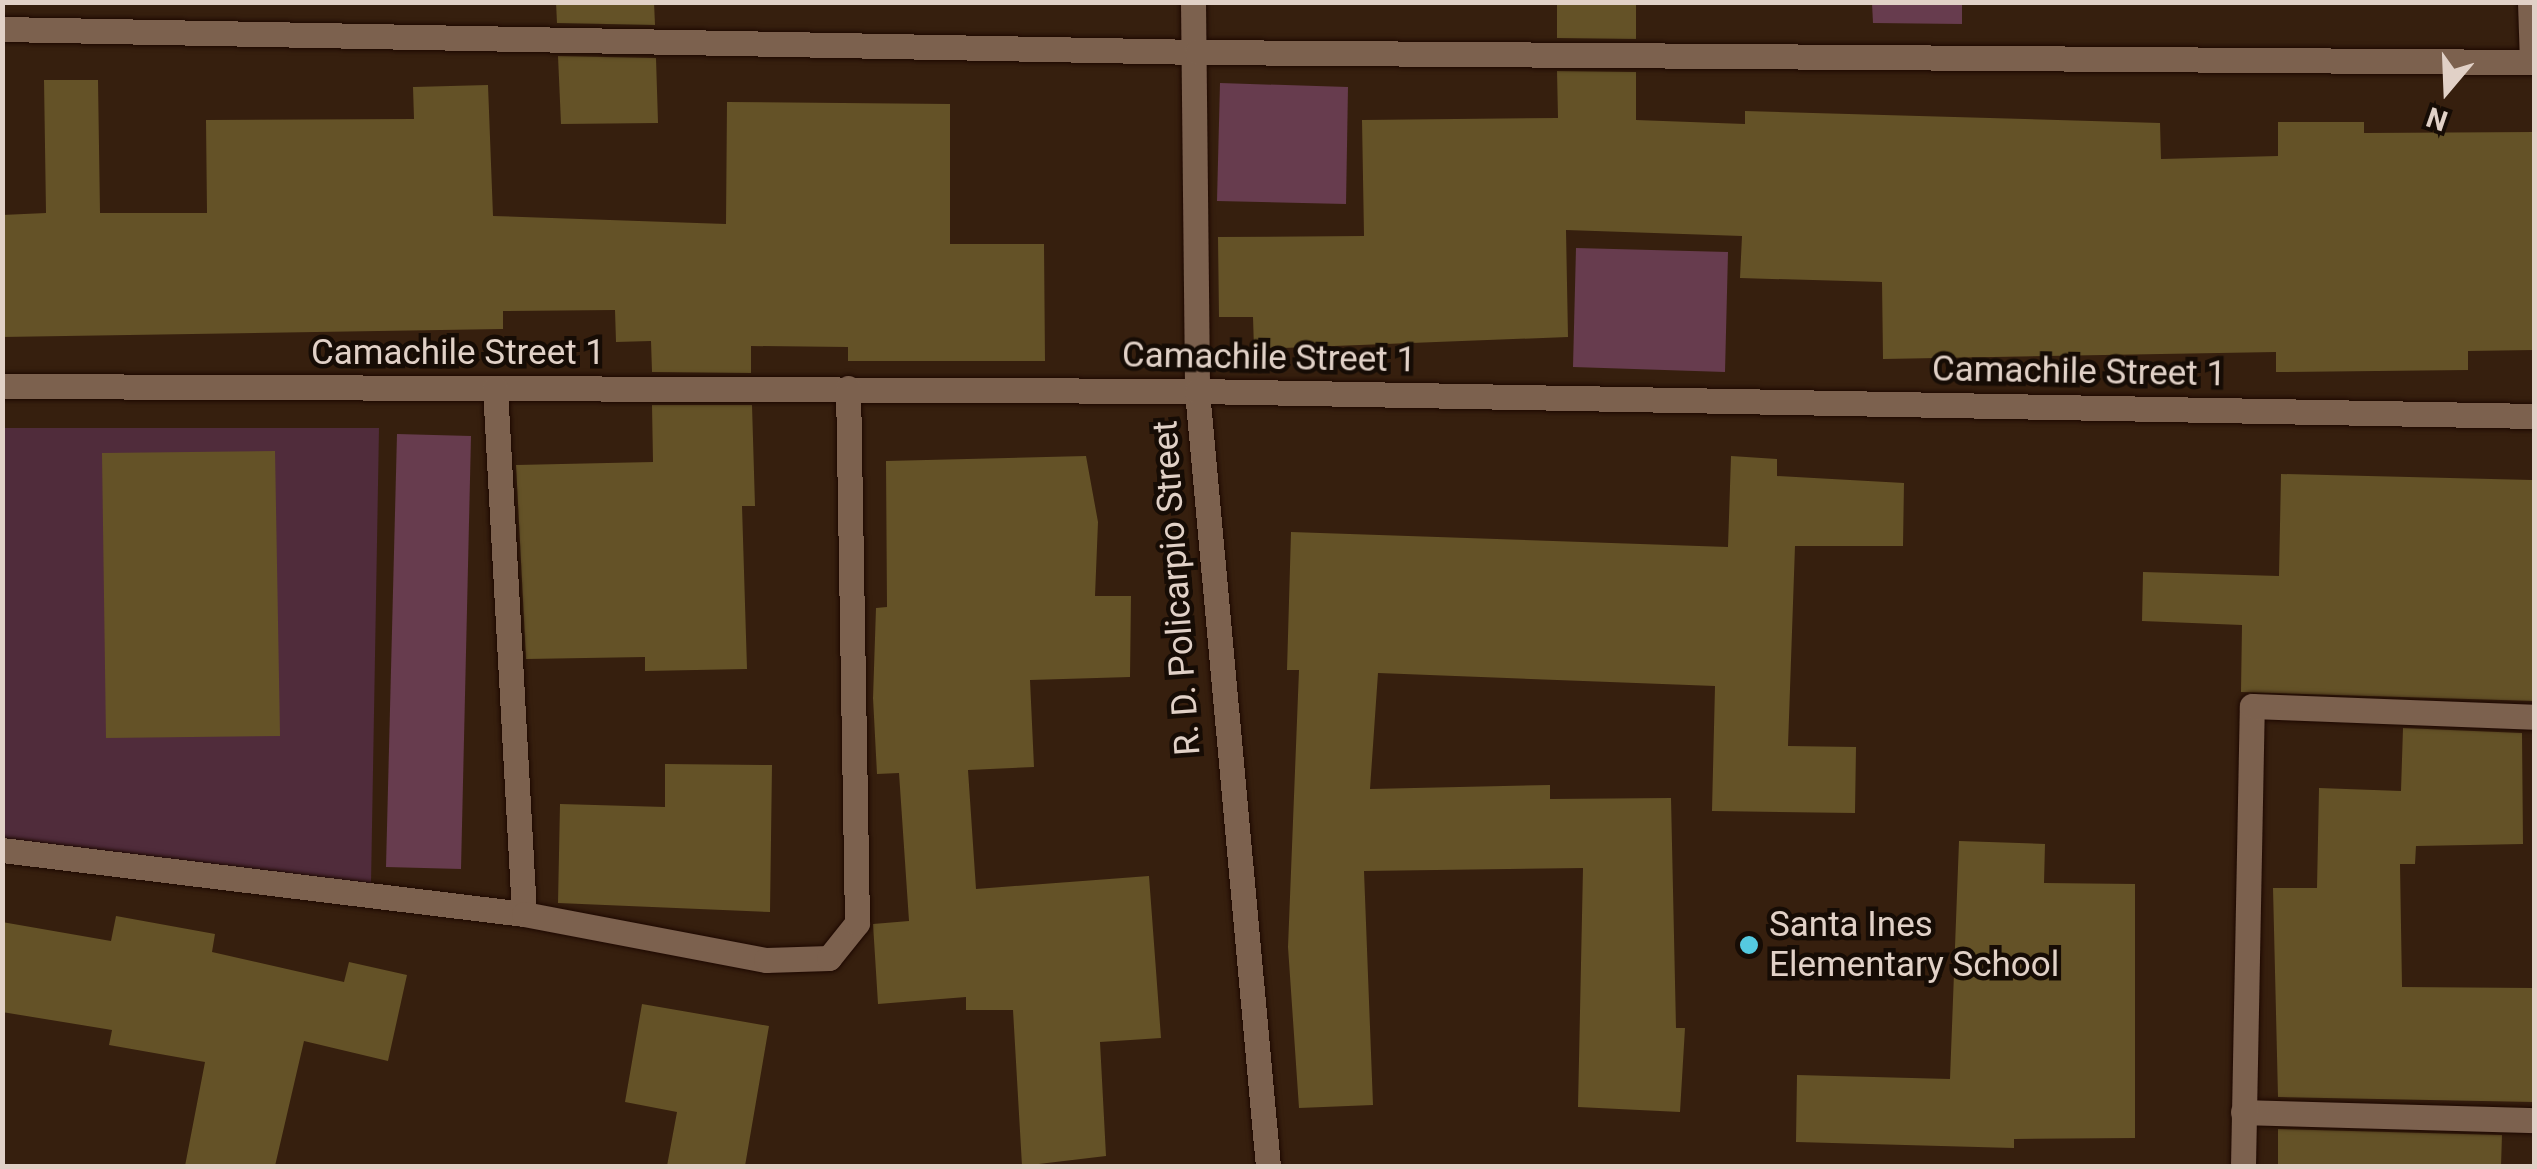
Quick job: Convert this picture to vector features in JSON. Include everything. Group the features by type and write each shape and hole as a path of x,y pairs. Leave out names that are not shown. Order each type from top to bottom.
{"street":[{"name":"R. D. Policarpio Street","path":"1192,2 1197,52 1197,391 1268,1166"},
{"path":"2,29 1197,52 2533,62 2530,2"},
{"name":"Camachile Street 1","path":"2,386 1197,391 2534,416"},
{"path":"495,388 524,914"},
{"path":"2,850 524,914 807,965 847,945 858,923 848,388"},
{"path":"2243,1166 2252,706 2534,717"},
{"path":"2243,1112 2534,1120"}],"shaded area":[{"path":"1872,3 1962,3 1962,24 1873,23"},
{"path":"1220,83 1348,87 1346,204 1217,201"},
{"path":"1576,248 1728,252 1725,372 1573,367"},
{"path":"3,428 379,428 371,884 3,839"},
{"path":"397,434 471,436 461,869 386,867"}],"building":[{"path":"556,2 654,2 655,25 557,23"},
{"path":"1557,2 1636,2 1636,39 1557,38"},
{"path":"558,56 656,58 658,123 561,124"},
{"path":"1557,71 1636,72 1636,120 1745,124 1745,111 2160,123 2161,159 2278,156 2278,122 2364,122 2364,133 2534,132 2534,350 2468,351 2468,370 2276,372 2276,352 1883,359 1882,282 1740,278 1742,236 1566,230 1568,337 1254,349 1253,317 1219,317 1218,237 1364,236 1362,120 1558,118"},
{"path":"44,80 98,80 100,213 207,213 206,120 414,119 413,87 488,85 493,216 726,224 727,102 950,104 950,244 1044,244 1045,361 848,361 848,347 751,346 751,373 652,372 651,341 616,342 615,310 503,311 503,329 2,337 2,215 46,213"},
{"path":"652,405 752,405 755,506 742,506 747,669 645,671 645,657 526,659 516,465 653,462"},
{"path":"275,451 280,736 106,738 102,453"},
{"path":"1086,456 1098,522 1095,596 1131,596 1130,677 1030,680 1034,767 968,770 976,889 1149,876 1161,1038 1100,1042 1106,1156 1022,1166 1013,1010 966,1010 966,997 878,1004 873,924 909,921 899,773 877,774 873,698 876,608 887,607 886,461"},
{"path":"1731,456 1777,459 1777,476 1904,483 1903,546 1795,546 1788,746 1856,747 1855,813 1712,811 1715,686 1378,673 1370,789 1550,785 1550,799 1671,798 1676,1028 1685,1028 1680,1112 1578,1107 1583,868 1364,871 1373,1105 1299,1108 1288,947 1299,670 1287,670 1291,532 1728,547"},
{"path":"2281,474 2532,480 2534,701 2241,692 2242,625 2142,621 2143,572 2279,576"},
{"path":"2403,728 2522,733 2523,844 2416,846 2415,864 2400,864 2402,987 2534,988 2534,1102 2278,1097 2273,888 2317,888 2319,788 2401,791"},
{"path":"665,764 772,765 770,912 558,903 560,804 665,807"},
{"path":"1959,841 2045,844 2044,883 2135,884 2135,1138 2014,1139 2014,1148 1796,1142 1797,1075 1950,1079"},
{"path":"116,916 215,934 212,952 344,982 349,962 407,975 388,1061 304,1041 275,1166 185,1166 205,1062 109,1045 112,1030 2,1012 2,922 111,941"},
{"path":"642,1004 769,1026 745,1166 667,1166 677,1112 625,1102"},
{"path":"2278,1129 2502,1135 2501,1166 2278,1166"}],"place":[{"name":"Santa Ines Elementary School","path":"1749,945"}]}
